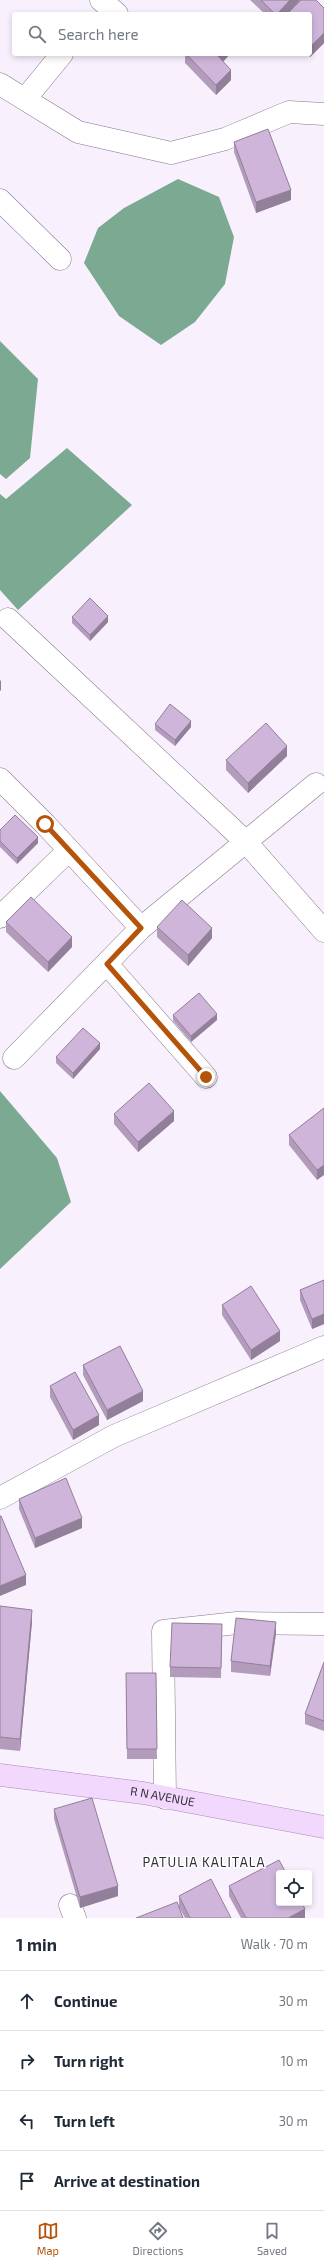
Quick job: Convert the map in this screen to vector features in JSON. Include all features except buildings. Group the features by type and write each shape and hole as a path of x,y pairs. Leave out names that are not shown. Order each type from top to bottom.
{"main road":[{"name":"R N AVENUE","path":"0,1775 143,1793 324,1827"}],"street":[{"path":"101,0 115,12"},
{"path":"25,99 60,56"},
{"path":"0,84 78,132 171,153 225,139 289,112 324,114"},
{"path":"0,200 60,259"},
{"path":"3,619 246,842 324,931"},
{"path":"0,779 69,850 141,928"},
{"path":"14,1058 141,928 316,784"},
{"path":"0,917 69,850"},
{"path":"107,964 206,1077"},
{"path":"0,1498 114,1436 324,1347"},
{"path":"165,1798 163,1631 237,1623 324,1624"}],"shaded area":[{"path":"178,179 219,197 234,237 225,284 195,322 161,345 119,316 84,263 98,228 124,208"},
{"path":"0,341 38,379 30,458 6,479 0,474"},
{"path":"67,448 132,505 18,610 0,590 0,494 6,499"},
{"path":"0,1091 57,1158 71,1202 0,1269"}],"district":[{"name":"PATULIA KALITALA","path":"204,1862"}],"route":[{"path":"45,824 141,928 107,964 206,1077"}]}
